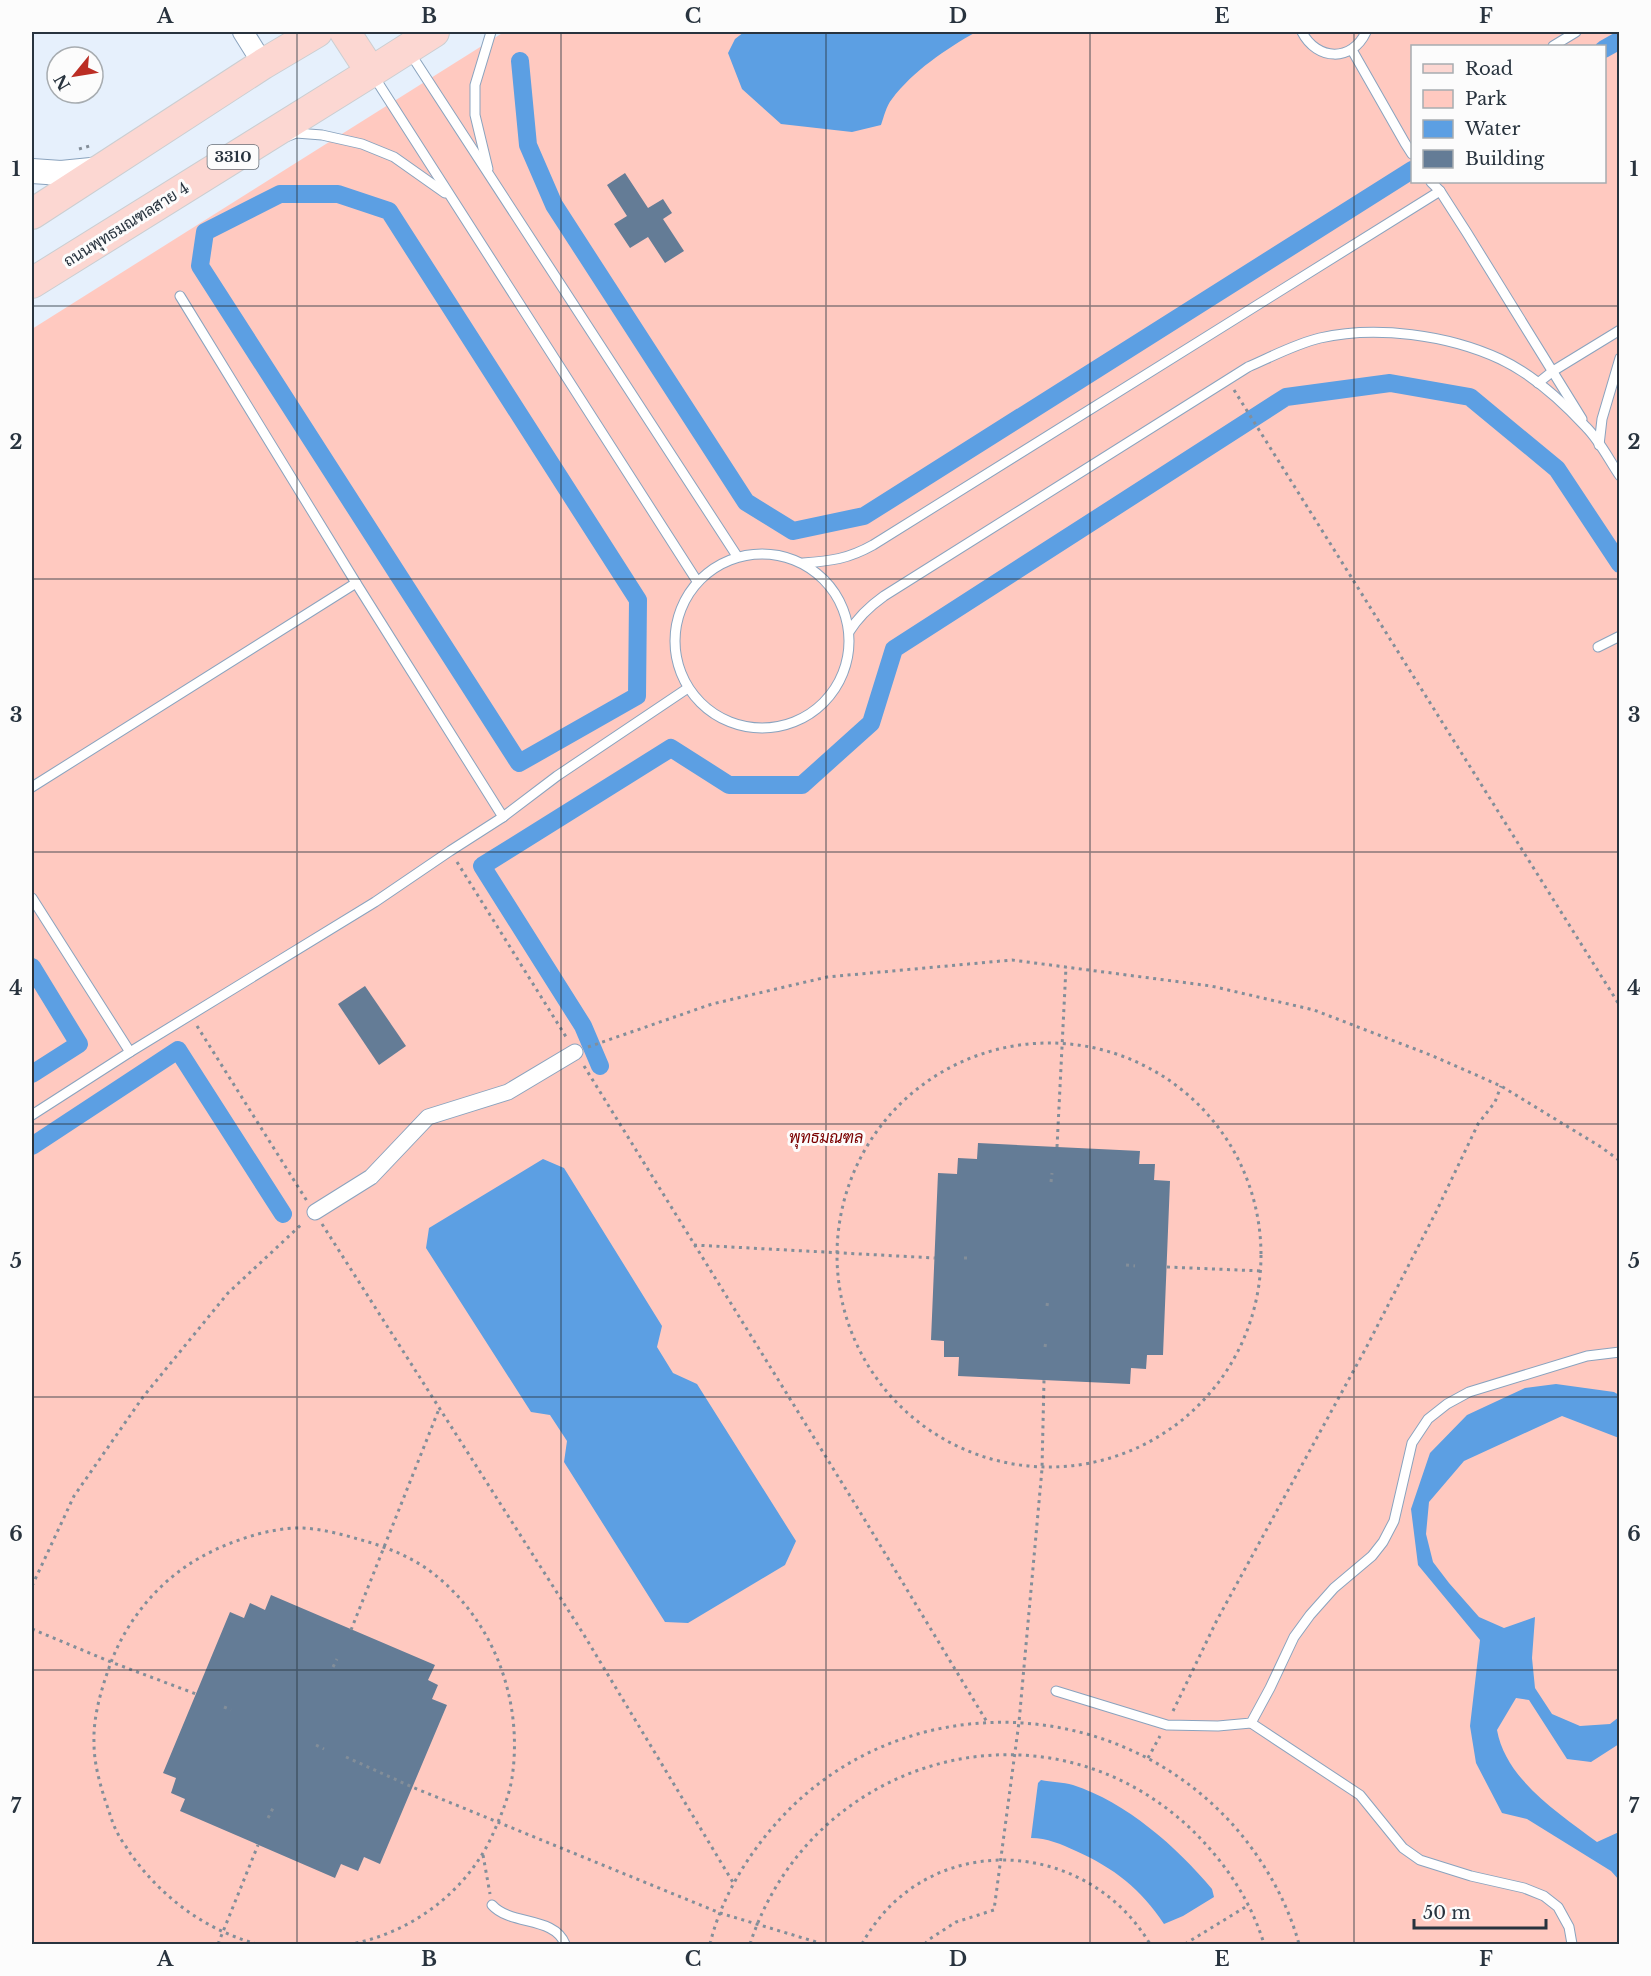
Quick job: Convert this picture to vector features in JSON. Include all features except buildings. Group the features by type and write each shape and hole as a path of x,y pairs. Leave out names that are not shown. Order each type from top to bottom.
{"main road":[{"path":"32,214 263,64 317,32"},
{"path":"345,32 371,72"},
{"name":"ถนนพุทธมณฑลสาย 4","path":"32,283 371,72 402,40 434,32"}],"street":[{"path":"243,32 263,64"},
{"path":"32,171 61,173 103,168"},
{"path":"315,1212 371,1178 428,1117 508,1092 575,1052"}],"lane":[{"path":"490,178 475,115 475,85 491,32"},
{"path":"1302,32 1309,43 1329,54 1341,54 1352,50 1367,32"},
{"path":"1555,45 1576,32"},
{"path":"402,40 737,556"},
{"path":"1352,50 1409,141"},
{"path":"371,72 697,581"},
{"path":"228,160 296,133 322,135 362,144 394,157 450,196"},
{"path":"1432,183 1440,191 1588,429 1620,476"},
{"path":"803,563 843,559 873,545 1440,191"},
{"path":"180,296 503,817"},
{"path":"1538,383 1553,371 1620,330"},
{"path":"849,632 869,607 884,596 1248,367 1320,338 1360,332 1404,334 1463,346 1500,359 1538,383 1588,429"},
{"path":"1599,445 1602,419 1620,358"},
{"path":"760,553 782,555 803,563 820,576 834,592 844,611 849,632 848,658 839,683 824,704 803,719 778,728 753,728 727,722 705,708 688,688 675,652 678,614 686,597 697,581 715,566 737,556 760,553"},
{"path":"32,788 356,582"},
{"path":"1598,648 1620,636"},
{"path":"32,1115 130,1052 375,902 503,817 557,776 688,688"},
{"path":"32,898 130,1052"},
{"path":"1251,1723 1293,1637 1334,1588 1372,1556 1383,1542 1394,1521 1412,1443 1428,1419 1447,1404 1470,1392 1587,1356 1620,1352"},
{"path":"1056,1691 1167,1725 1218,1726 1251,1723 1360,1795 1403,1848 1420,1860 1471,1876 1524,1888 1544,1896 1558,1907 1569,1927 1572,1944"},
{"path":"492,1905 498,1912 508,1917 552,1929 565,1944"}],"path":[{"path":"1228,380 1620,1006"},
{"path":"450,851 860,1512 987,1722"},
{"path":"575,1052 712,1004 827,976 1012,960 1211,986 1314,1010 1433,1056 1501,1086 1620,1161"},
{"path":"1057,1147 1066,967"},
{"path":"190,1015 584,1635 734,1884"},
{"path":"1062,1042 1117,1053 1167,1078 1209,1115 1240,1162 1255,1205 1258,1215 1262,1271 1247,1335 1214,1391 1174,1428 1166,1435 1107,1461 1042,1469 978,1456 921,1425 875,1377 846,1318 836,1254 844,1197 867,1143 903,1099 950,1065 1005,1046 1062,1042"},
{"path":"1148,1758 1167,1725 1217,1620 1366,1348 1478,1124 1495,1102 1501,1086"},
{"path":"1051,1182 1052,1173"},
{"path":"32,1586 74,1496 143,1397 228,1293 315,1212"},
{"path":"694,1245 935,1258"},
{"path":"964,1258 971,1258"},
{"path":"1126,1265 1135,1266"},
{"path":"1167,1267 1262,1271"},
{"path":"1047,1306 1048,1299"},
{"path":"1045,1347 1046,1341"},
{"path":"925,1944 956,1922 994,1910 1019,1722 1042,1469 1044,1380"},
{"path":"351,1630 439,1409"},
{"path":"257,1944 223,1933 178,1906 143,1871 117,1833 99,1782 94,1743 99,1696 117,1646 155,1592 175,1574 202,1556 227,1544 265,1533 303,1528 344,1535 385,1546 410,1558 439,1578 465,1605 489,1638 512,1701 515,1741 512,1782 483,1855 458,1886 433,1908 402,1927 366,1941 351,1944"},
{"path":"32,1629 196,1694"},
{"path":"333,1667 337,1659"},
{"path":"224,1707 231,1710"},
{"path":"710,1944 720,1912 750,1857 776,1824 813,1788 866,1754 925,1732 956,1725 1019,1722 1085,1733 1117,1744 1177,1775 1204,1796 1250,1845 1269,1874 1284,1904 1299,1944"},
{"path":"316,1745 324,1749"},
{"path":"750,1944 756,1924 774,1889 797,1855 825,1825 858,1800 894,1779 933,1765 974,1757 1014,1755 1056,1760 1096,1771 1152,1798 1185,1823 1214,1853 1233,1878 1248,1905 1264,1944"},
{"path":"346,1757 720,1912 823,1944"},
{"path":"268,1818 273,1808"},
{"path":"218,1944 258,1845"},
{"path":"483,1855 492,1905"},
{"path":"862,1944 890,1906 923,1881 961,1866 1000,1859 1054,1867 1102,1890 1128,1914 1150,1944"},
{"path":"1185,1944 1248,1905"}],"green space":[{"name":"พุทธมณฑล","path":"504,32 1619,32 1619,1944 32,1944 32,329"}],"water":[{"path":"744,32 976,32 942,53 910,79 890,102 881,125 852,132 781,124 742,89 728,53 735,39"},
{"path":"543,1159 564,1168 662,1326 657,1347 673,1373 697,1384 796,1541 785,1565 688,1623 665,1622 564,1462 567,1441 550,1415 531,1412 426,1248 429,1228"},
{"path":"1556,1384 1614,1392 1619,1395 1619,1438 1562,1416 1464,1461 1429,1502 1426,1534 1433,1562 1479,1617 1504,1628 1535,1617 1532,1658 1535,1688 1552,1714 1580,1726 1610,1724 1619,1717 1619,1744 1591,1762 1567,1759 1529,1700 1516,1698 1497,1730 1502,1748 1511,1765 1536,1794 1551,1807 1597,1842 1619,1832 1619,1880 1611,1871 1527,1819 1502,1813 1476,1763 1470,1726 1480,1640 1418,1565 1411,1509 1430,1453 1467,1415 1525,1388"},
{"path":"1041,1780 1073,1785 1131,1814 1183,1857 1212,1889 1214,1897 1183,1916 1164,1924 1146,1900 1114,1872 1065,1846 1048,1840 1031,1838 1038,1783"}],"waterway":[{"path":"1606,48 1620,40"},
{"path":"520,61 528,145 554,205 746,502 793,531 864,516 1411,171"},
{"path":"280,194 338,194 389,211 638,600 637,696 519,763 200,266 205,232 280,194"},
{"path":"600,1066 583,1026 482,866 671,748 729,785 802,785 871,723 894,649 1286,397 1390,383 1470,397 1557,469 1620,564"},
{"path":"32,967 79,1044 32,1074"},
{"path":"32,1146 178,1050 283,1214"}]}
